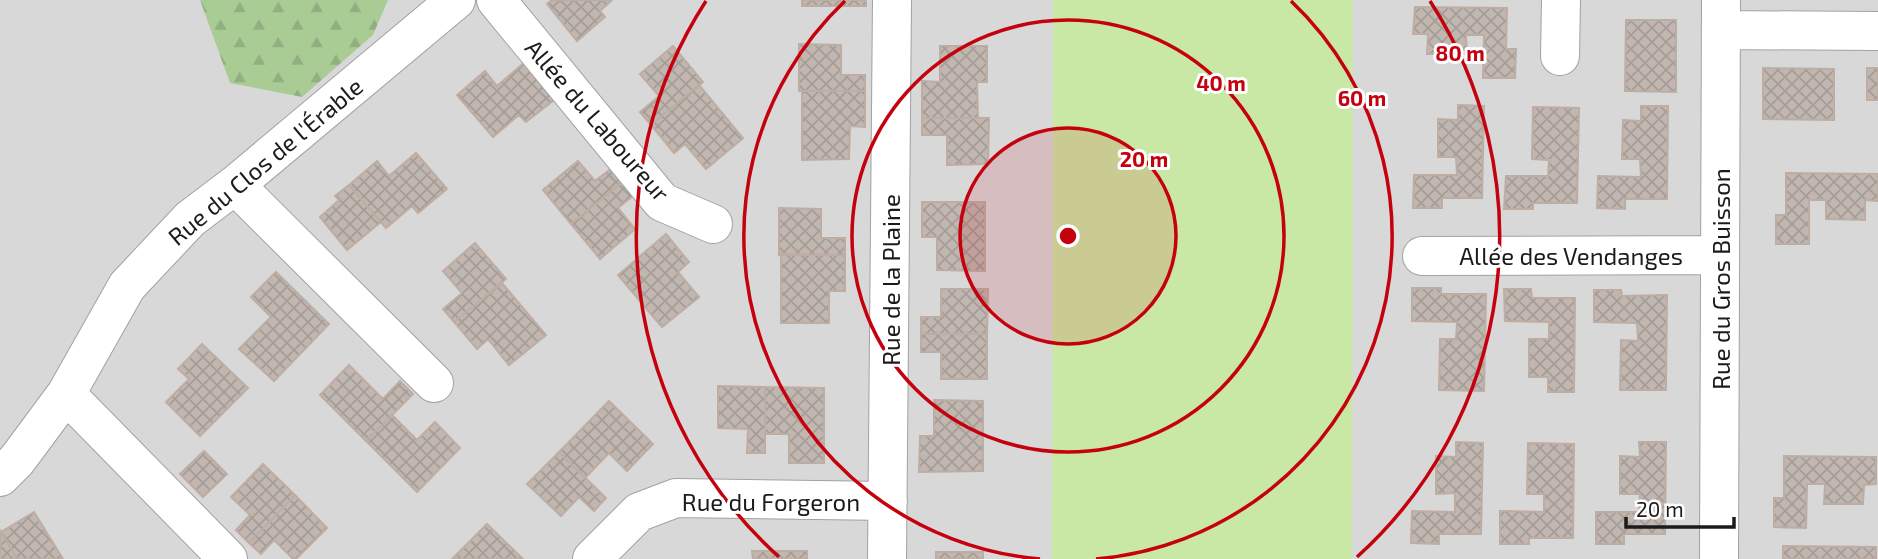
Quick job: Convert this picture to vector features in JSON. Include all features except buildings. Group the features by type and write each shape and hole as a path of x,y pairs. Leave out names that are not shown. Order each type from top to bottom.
{"street":[{"name":"Rue du Clos de l'Érable","path":"0,477 17,460 66,394 127,286 190,219 235,186 456,0"},
{"name":"Allée du Laboureur","path":"496,0 663,202 713,224"},
{"name":"Rue de la Plaine","path":"887,559 892,0"},
{"path":"1560,57 1561,0"},
{"path":"1721,15 1878,31"},
{"name":"Rue du Gros Buisson","path":"1719,559 1721,15"},
{"path":"235,186 434,383"},
{"name":"Allée des Vendanges","path":"1422,256 1720,255"},
{"path":"66,394 228,559"},
{"name":"Rue du Forgeron","path":"592,559 639,512 676,498 888,501"}],"shaded area":[{"path":"0,0 1878,0 1878,559 0,559"}],"green space":[{"path":"200,0 388,0 373,35 302,97 230,83"},
{"path":"1053,0 1353,0 1352,559 1052,559"}]}
